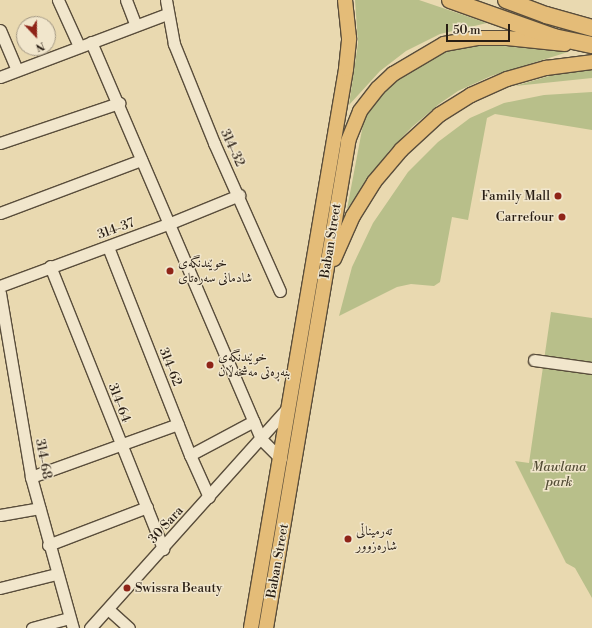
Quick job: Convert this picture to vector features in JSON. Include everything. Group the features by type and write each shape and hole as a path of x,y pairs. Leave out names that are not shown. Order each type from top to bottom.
{"highway":[{"path":"450,0 554,37 592,45"},
{"path":"506,0 546,15 592,28"}],"main road":[{"path":"251,628 304,324 346,69 348,30 345,0"},
{"name":"Baban Street","path":"266,628 348,142 360,111 378,88 426,52 461,40 507,38 592,45"},
{"path":"321,304 336,256 353,216 374,182 415,136 452,106 496,83 546,68 592,62"},
{"path":"304,324 318,326"},
{"path":"301,339 315,342"}],"street":[{"path":"58,0 78,46"},
{"path":"126,0 135,24"},
{"name":"314-32","path":"166,0 166,14 174,44 200,110 239,194 280,291"},
{"path":"0,77 135,24 166,14"},
{"path":"0,30 17,70"},
{"path":"91,42 119,103 168,224 261,439 281,459"},
{"path":"0,143 119,103"},
{"path":"0,213 141,160"},
{"name":"314-37","path":"0,286 50,266 108,247 168,224 239,194"},
{"name":"314-62","path":"108,247 190,455 209,497"},
{"name":"314-64","path":"50,266 120,445 148,507 163,549"},
{"name":"314-68","path":"0,293 31,476 48,545 71,623"},
{"path":"534,360 592,368"},
{"name":"30 Sara","path":"90,628 163,549 289,406"},
{"path":"190,455 254,421"},
{"path":"31,476 178,424"},
{"path":"48,545 148,507"},
{"path":"0,515 39,508"},
{"path":"0,588 56,574"},
{"path":"108,609 129,628"},
{"path":"32,628 71,623"}],"green space":[{"path":"355,0 419,0 487,23 440,34 406,51 380,71 349,105 358,43"},
{"path":"465,46 503,46 568,52 491,76 458,91 439,104 412,127 389,151 347,209 365,114 398,78 442,53"},
{"path":"592,70 592,78 515,86 563,72"},
{"path":"592,92 592,130 495,114 487,118 468,220 452,217 440,282 434,286 411,284 397,287 339,316 352,267 373,223 408,172 438,142 470,118 504,103 544,95"},
{"name":"Mawlana park","path":"551,312 592,318 592,598 575,568 566,563 515,461 529,463"}],"place":[{"name":"Family Mall","path":"558,196"},
{"name":"Carrefour","path":"562,217"},
{"name":"خوێندنگەی شادمانی سەرەتای","path":"170,271"},
{"name":"خوێندنگەی بنەڕەتی مەشخەڵان","path":"210,365"},
{"name":"تەرمیناڵی شارەزوور","path":"348,539"},
{"name":"Swissra Beauty","path":"127,588"}]}
